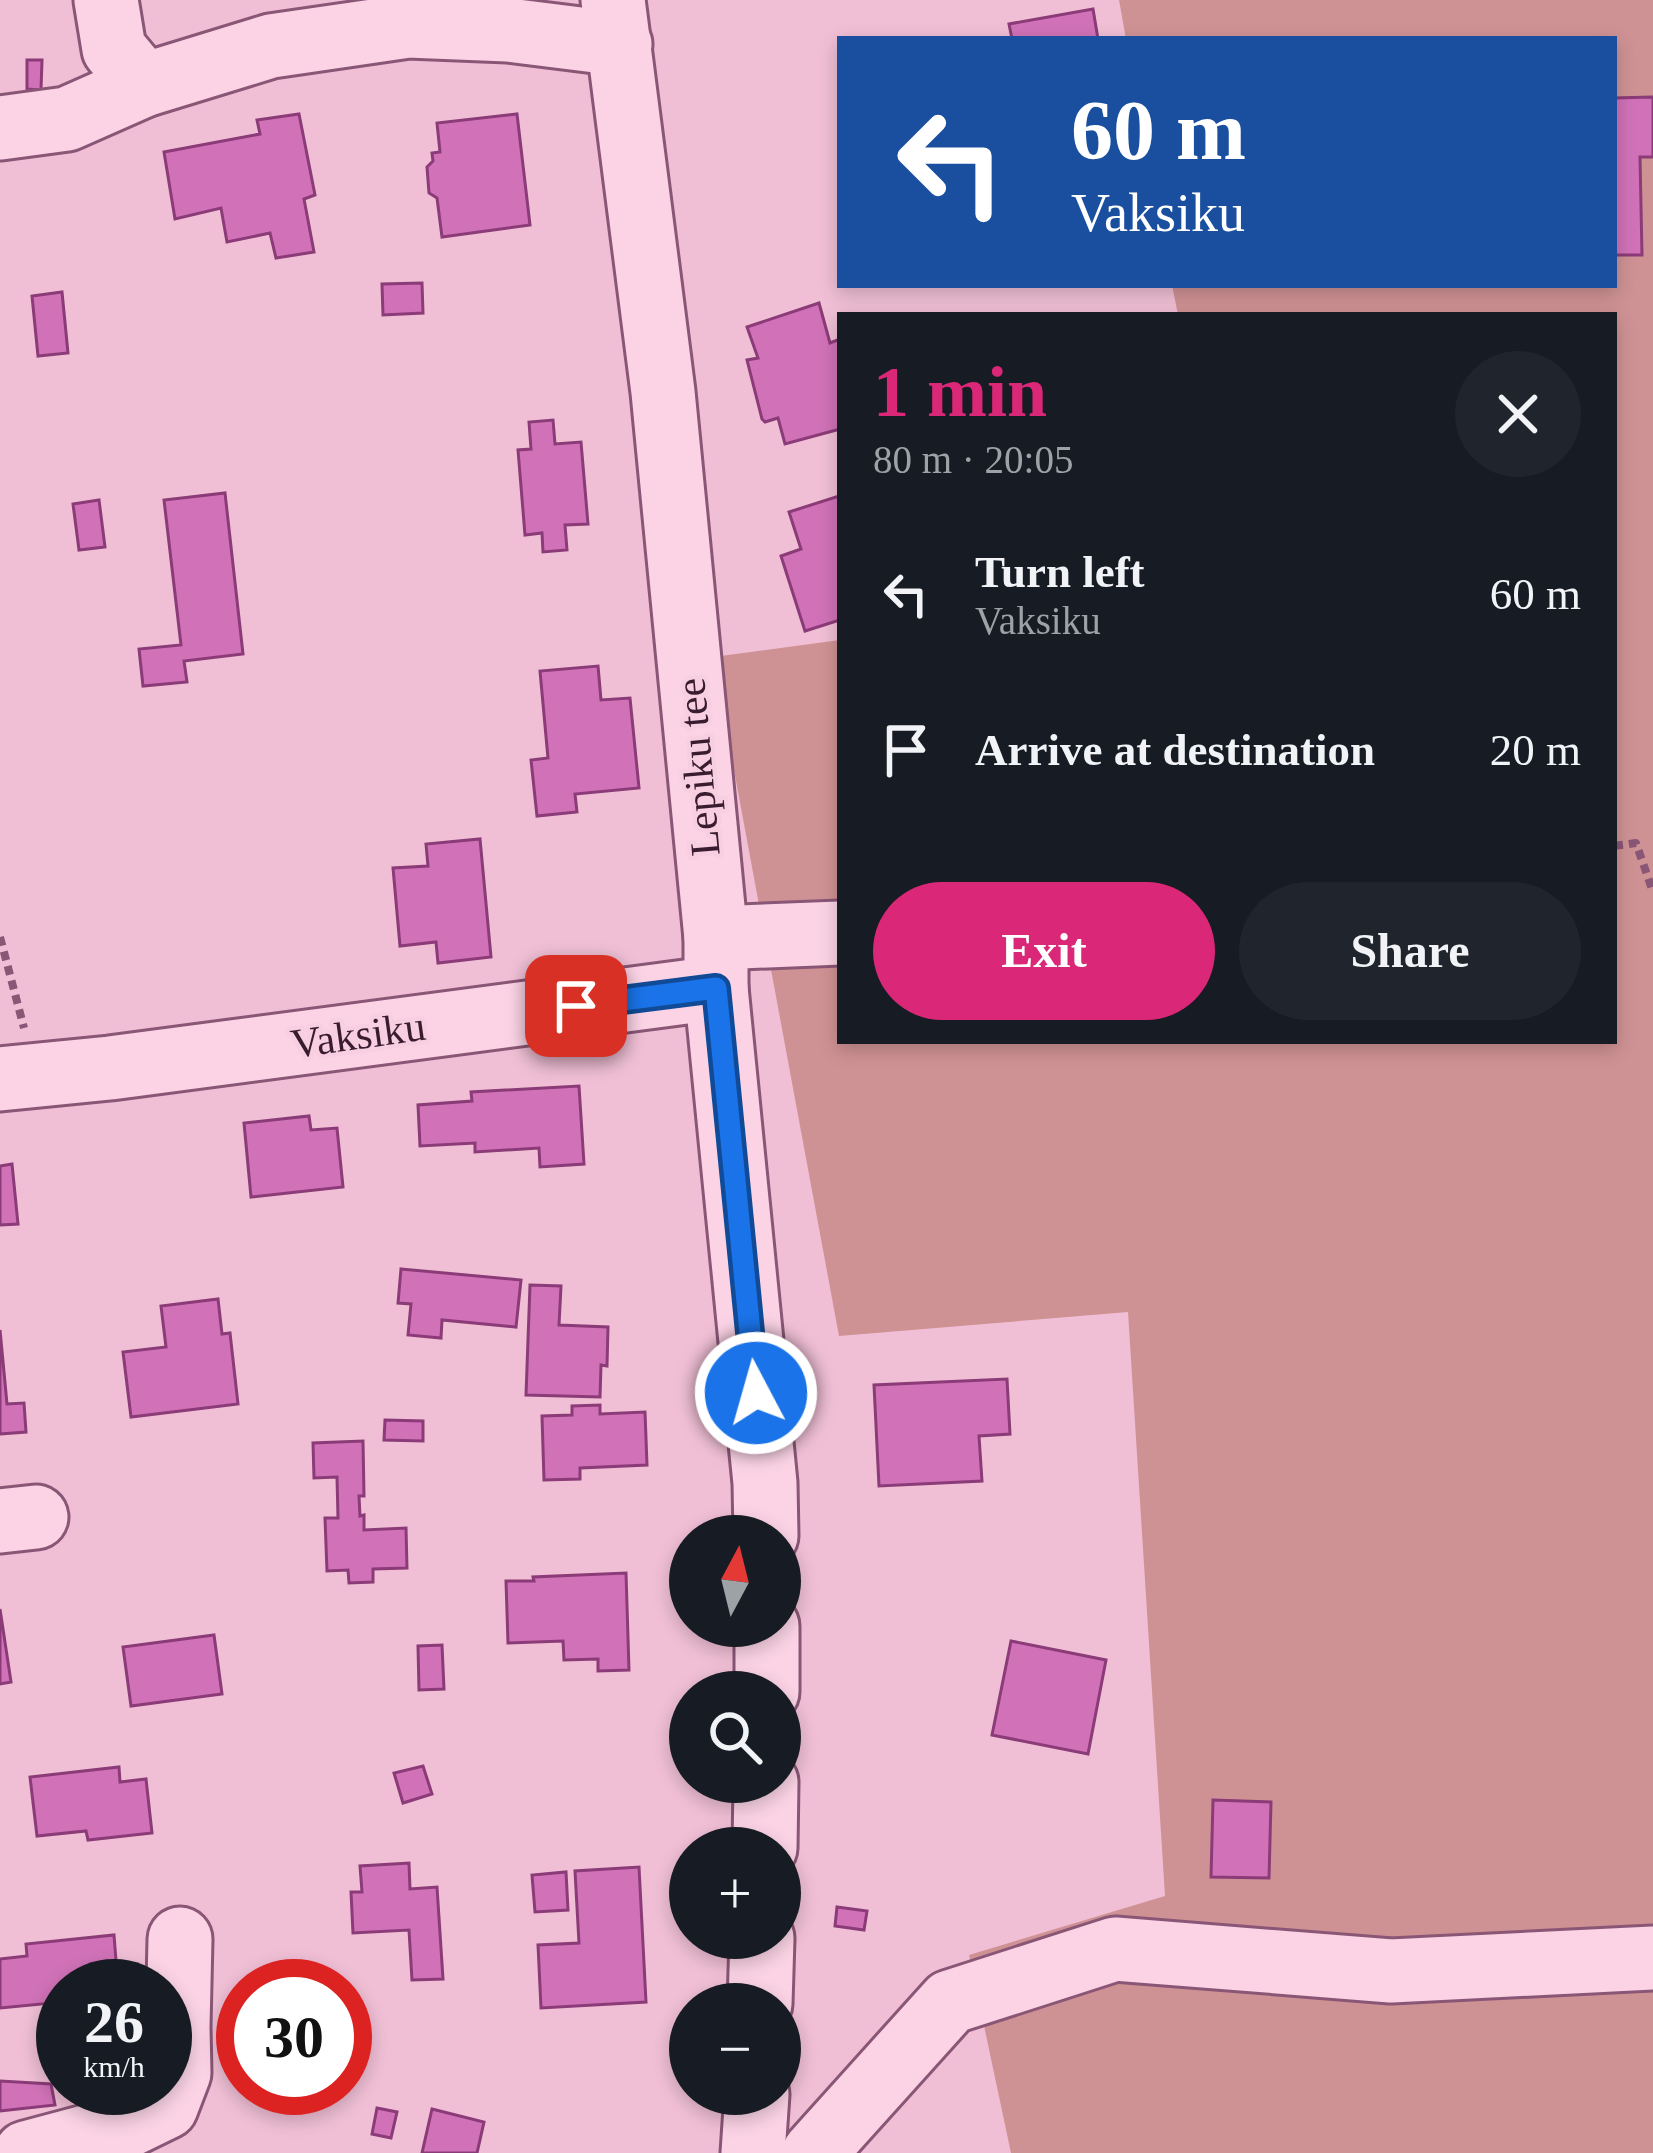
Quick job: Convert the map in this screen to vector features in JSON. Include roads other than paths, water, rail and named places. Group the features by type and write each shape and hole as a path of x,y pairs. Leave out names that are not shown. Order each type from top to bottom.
{"street":[{"path":"106,0 114,49 144,85"},
{"path":"0,128 68,119 144,85 271,46 408,26 508,30 617,22"},
{"name":"Lepiku tee","path":"617,22 663,392 766,1515"},
{"name":"Vaksiku","path":"19,1077 716,963 837,934"},
{"path":"26,2153 127,2126 166,2107 179,2073 180,1939"},
{"path":"814,2153 950,2002 1115,1949 1390,1972 1653,1958"},
{"path":"753,2153 756,2115"}]}
